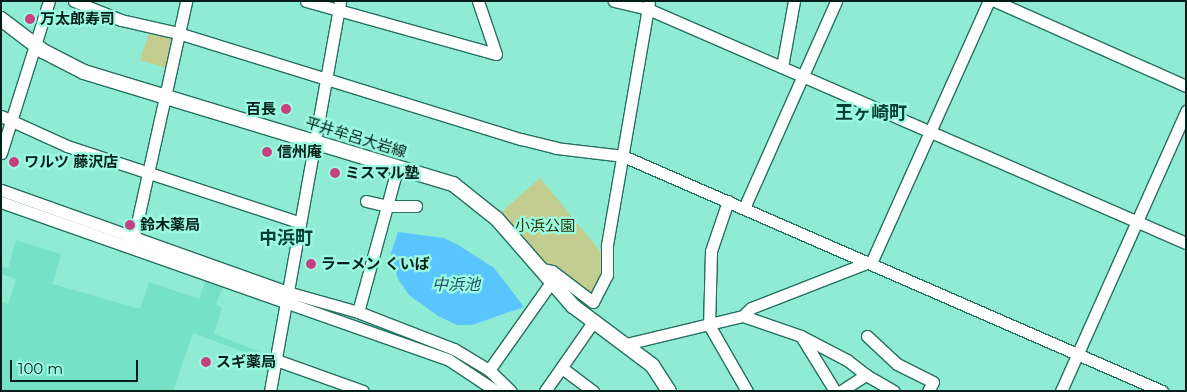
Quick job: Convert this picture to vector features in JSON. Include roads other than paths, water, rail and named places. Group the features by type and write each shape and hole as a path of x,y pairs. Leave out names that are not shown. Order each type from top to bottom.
{"main road":[{"name":"平井牟呂大岩線","path":"1,19 59,61 84,72 398,166 442,180 462,190 497,219 573,306 652,365 669,391"}],"street":[{"path":"1,153 5,119 49,1"},
{"path":"74,1 121,20 178,33 521,139 556,148 623,156 870,262 1162,391"},
{"path":"132,247 186,1"},
{"path":"306,1 339,6 496,54 478,1"},
{"path":"614,1 649,5 782,67 1186,243"},
{"path":"782,67 794,1"},
{"path":"744,208 836,1"},
{"path":"626,344 742,316 751,308 870,262 932,132 989,1"},
{"path":"995,1 1186,86"},
{"path":"542,269 552,271 585,299 596,301 607,275 607,245 649,5"},
{"path":"270,391 298,222 339,6"},
{"path":"1061,391 1186,110"},
{"path":"5,119 67,146 298,222"},
{"path":"358,312 398,166"},
{"path":"1,190 134,235 286,298 449,360 496,391"},
{"path":"366,201 387,206 416,206"},
{"path":"728,201 711,251 709,325 747,391"},
{"path":"1,202 286,298 358,312 454,349 489,370 511,391"},
{"path":"489,370 552,282"},
{"path":"742,316 801,336 847,360 866,376 894,391"},
{"path":"545,391 593,322"},
{"path":"801,336 835,391"},
{"path":"867,336 890,360 933,382 928,391"},
{"path":"276,360 363,391"},
{"path":"562,368 593,391"},
{"path":"841,391 866,376"}],"water":[{"name":"中浜池","path":"398,232 444,238 460,246 494,268 524,307 472,325 457,325 438,316 409,295 398,279 391,253"}],"waterway":[{"path":"347,318 455,356"}],"place":[{"name":"万太郎寿司","path":"30,19"},
{"name":"百長","path":"286,109"},
{"name":"信州庵","path":"267,152"},
{"name":"ワルツ 藤沢店","path":"14,162"},
{"name":"ミスマル塾","path":"335,173"},
{"name":"鈴木薬局","path":"130,225"},
{"name":"ラーメン くいば","path":"311,264"},
{"name":"スギ薬局","path":"206,362"}],"district":[{"name":"王ヶ崎町","path":"871,113"},
{"name":"中浜町","path":"286,238"}],"park label":[{"name":"小浜公園","path":"545,226"}]}
